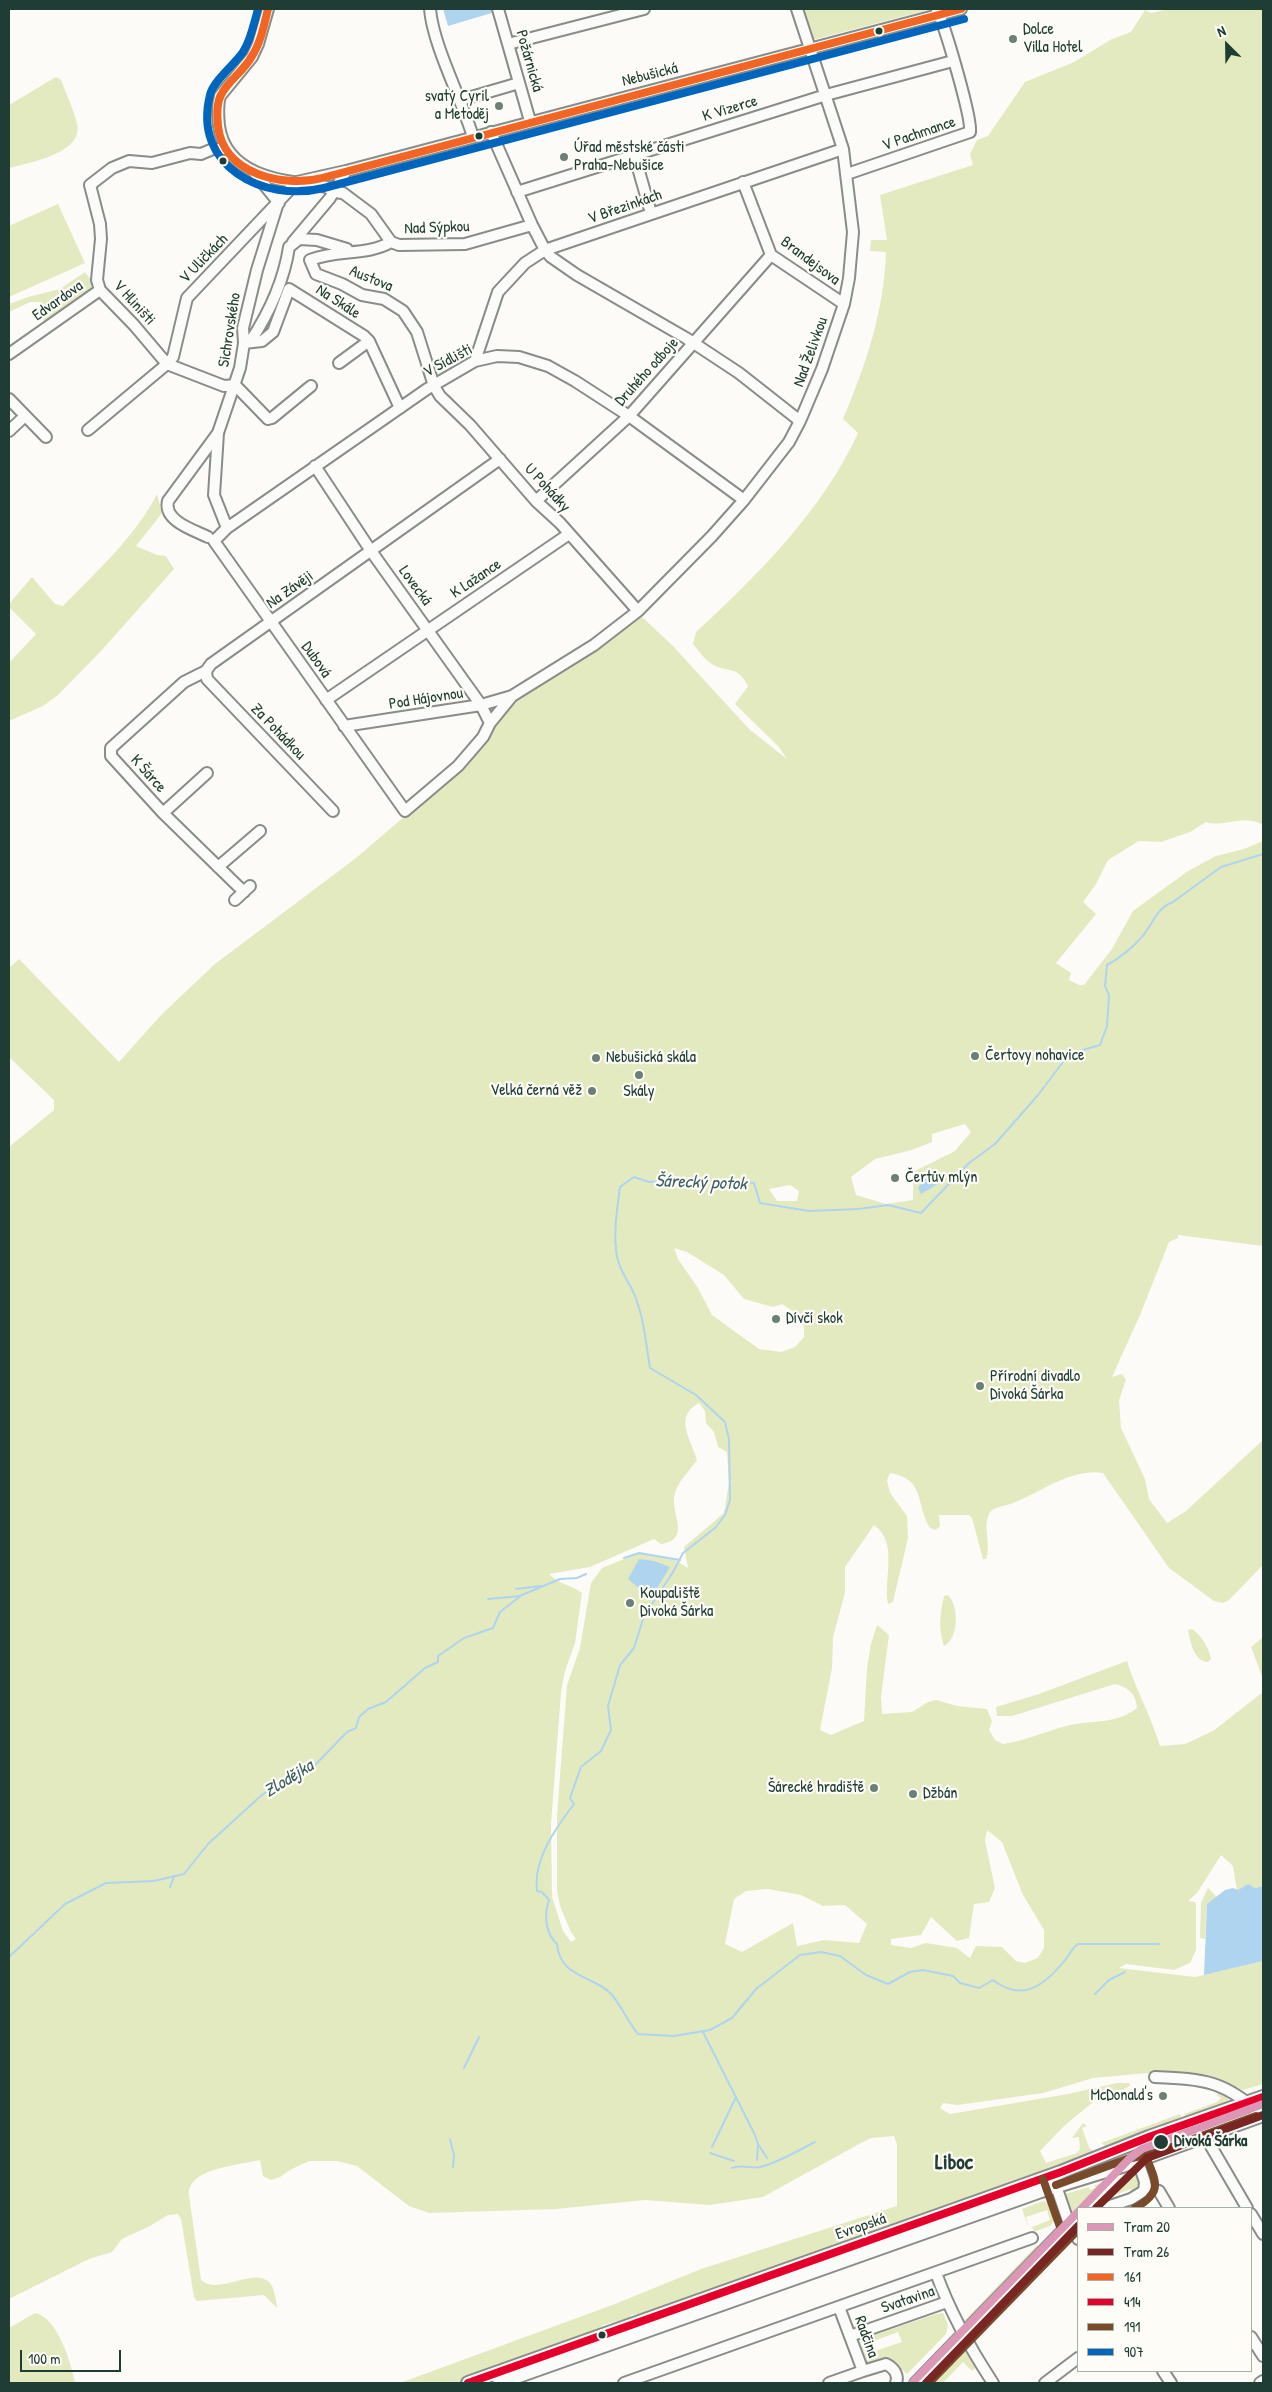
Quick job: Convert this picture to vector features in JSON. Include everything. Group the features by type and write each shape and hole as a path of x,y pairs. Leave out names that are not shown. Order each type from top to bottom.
{"main road":[{"name":"Evropská","path":"499,2383 1054,2181 1156,2135 1263,2097"},
{"name":"Evropská","path":"468,2383 1054,2181 1137,2158 1263,2115"}],"street":[{"path":"268,9 258,44 252,57 220,96 218,104 219,123 226,149 236,162 254,172 279,203"},
{"path":"430,9 442,54 461,100 473,137"},
{"name":"Požárnická","path":"498,9 530,121"},
{"path":"598,9 601,20"},
{"path":"508,44 644,9"},
{"name":"Nad Želivkou","path":"638,611 712,536 744,500 784,448 800,422 822,369 844,304 849,278 853,232 847,174 843,149 797,9"},
{"name":"Nebušická","path":"297,182 346,171 530,121 656,90 937,12 961,9"},
{"name":"V Pachmance","path":"847,174 970,132 953,61 937,12"},
{"name":"K Vizerce","path":"518,192 826,95 953,61"},
{"path":"461,100 519,83"},
{"path":"491,132 545,250 565,268 640,309 739,373 800,422"},
{"name":"V Hliništi","path":"226,149 213,149 201,154 190,153 152,163 129,161 112,168 90,185 100,224 101,239 97,280 100,290 134,325 167,364 224,386 235,385"},
{"name":"V Březinkách","path":"475,361 498,292 525,263 545,250 843,149"},
{"path":"634,154 651,213"},
{"path":"247,342 262,324 286,267 289,247 330,198 346,171"},
{"name":"Nad Sýpkou","path":"254,172 306,185 328,187 343,193 371,214 391,242 407,246 465,244 532,224"},
{"name":"V Uličkách","path":"88,430 167,364 173,356 187,298 297,182"},
{"name":"Brandejsova","path":"743,182 772,255 844,304"},
{"name":"Sichrovského","path":"208,537 176,520 168,512 168,502 218,432 235,385 247,342 243,328 257,270 279,203"},
{"path":"289,247 299,239 317,240 353,250"},
{"name":"Austova","path":"391,242 380,249 326,254 310,260 316,274 342,284 362,295 384,299 403,311 417,332 434,386"},
{"name":"Druhého odboje","path":"536,501 628,416 772,255"},
{"name":"Na Skále","path":"247,342 262,341 273,332 290,289 364,336 369,342 400,408"},
{"name":"Edvardova","path":"9,354 100,290"},
{"name":"Na Skále","path":"339,363 369,342"},
{"name":"V Sídlišti","path":"227,528 434,386 475,361 496,356 519,357 548,366 575,381 628,416 744,500"},
{"path":"235,385 270,419 311,386"},
{"name":"U Pohádky","path":"434,386 440,396 638,611"},
{"path":"9,399 46,437"},
{"path":"9,431 25,416"},
{"name":"Sichrovského","path":"218,432 214,495 227,528"},
{"name":"Na Závěji","path":"111,756 110,748 184,682 206,671 210,664 500,459"},
{"name":"Lovecká","path":"315,466 371,551 481,706 490,723"},
{"name":"Dubová","path":"227,528 216,537 215,544 405,812"},
{"name":"K Lažance","path":"326,700 569,534"},
{"name":"Pod Hájovnou","path":"344,726 481,706 512,696 594,645 638,611"},
{"name":"Za Pohádkou","path":"206,671 207,679 333,812"},
{"name":"Pod Hájovnou","path":"405,812 458,766 483,737 490,723 512,696"},
{"name":"K Šárce","path":"111,756 163,813 218,867 247,889 235,900"},
{"name":"K Šárce","path":"163,813 207,773"},
{"path":"218,867 260,831"},
{"path":"1155,2077 1188,2079 1218,2084 1247,2102 1263,2115"},
{"path":"1205,2136 1246,2207"},
{"path":"1107,2207 1140,2195 1145,2187 1137,2158"},
{"path":"1054,2181 1069,2224 1077,2237"},
{"path":"1145,2187 1159,2191 1169,2207"},
{"path":"1252,2216 1259,2228"},
{"path":"915,2383 1069,2224 1077,2219"},
{"path":"624,2383 1032,2238"},
{"path":"936,2272 947,2302 963,2334 993,2383"},
{"name":"Svatavina","path":"850,2336 947,2302"},
{"name":"Radčina","path":"835,2382 863,2371 840,2307"},
{"path":"1252,2339 1263,2356"},
{"path":"1045,2383 1077,2359"},
{"path":"863,2371 886,2364 894,2370 896,2383"},
{"path":"1164,2372 1171,2383"}],"green space":[{"path":"803,9 932,9 812,40"},
{"path":"1168,9 1263,9 1263,825 1248,820 1220,823 1206,822 1190,832 1161,842 1139,841 1108,860 1096,884 1083,902 1096,914 1056,963 1071,973 1069,980 1079,985 1084,985 1112,949 1133,911 1188,871 1216,856 1244,849 1263,841 1263,1246 1178,1235 1178,1238 1169,1242 1140,1315 1112,1377 1122,1374 1126,1380 1119,1400 1121,1428 1145,1479 1149,1499 1167,1523 1186,1511 1263,1440 1263,1565 1229,1600 1223,1603 1214,1601 1169,1568 1103,1473 1091,1472 1068,1477 1013,1503 991,1511 987,1522 988,1553 986,1559 983,1559 972,1518 969,1515 939,1515 940,1526 936,1530 930,1528 925,1519 915,1487 901,1476 890,1473 887,1480 890,1493 907,1516 908,1538 893,1602 888,1604 889,1562 886,1541 882,1532 874,1525 845,1567 845,1593 833,1637 832,1668 820,1730 831,1735 864,1721 867,1668 871,1644 877,1625 889,1635 881,1696 882,1714 912,1712 928,1702 936,1700 957,1706 987,1709 992,1721 989,1730 995,1740 1003,1744 1070,1725 1122,1717 1137,1708 1133,1695 1127,1689 1115,1684 1012,1716 997,1716 996,1707 1039,1694 1127,1661 1160,1746 1185,1744 1213,1731 1263,1692 1263,1886 1255,1888 1248,1884 1237,1891 1233,1866 1221,1855 1197,1893 1188,1901 1195,1902 1196,1904 1196,1950 1190,1963 1174,1970 1126,1964 1119,1968 1195,1977 1263,1961 1263,2084 1243,2090 1219,2081 1189,2075 1148,2073 1093,2078 1043,2093 957,2105 943,2103 940,2108 950,2114 1068,2094 1117,2083 1129,2083 1130,2086 1106,2098 1097,2099 1065,2125 1040,2151 1046,2163 1077,2153 1080,2149 1079,2137 1072,2138 1083,2123 1087,2126 1082,2128 1089,2147 1095,2153 1030,2179 647,2313 630,2315 632,2317 603,2325 590,2336 457,2383 400,2383 615,2304 701,2269 897,2206 897,2144 894,2136 871,2138 763,2197 710,2205 645,2200 556,2209 429,2213 409,2206 357,2166 337,2161 309,2161 271,2180 263,2176 260,2160 228,2166 205,2173 196,2179 191,2186 189,2195 201,2280 208,2284 217,2285 245,2279 262,2278 269,2282 273,2288 277,2308 264,2295 197,2301 194,2297 181,2219 178,2214 168,2215 122,2239 112,2252 89,2259 9,2299 9,1147 54,1110 54,1100 9,1057 9,968 19,959 119,1062 162,1014 215,964 356,858 432,793 514,701 642,617 672,645 750,730 787,759 779,747 735,704 748,686 744,679 736,672 718,667 709,662 693,644 696,632 765,565 807,515 826,489 858,433 843,419 866,358 878,317 882,295 886,252 870,251 871,240 887,240 880,195 973,165 970,154 977,140 988,136 1025,82 1074,62 1112,39 1131,32 1145,10 1151,13","holes":["965,1124 971,1132 955,1151 913,1172 913,1200 886,1204 856,1195 851,1177 875,1159 912,1150 932,1142 932,1134","790,1185 799,1191 797,1201 777,1201 769,1189","674,1248 687,1252 724,1275 744,1299 773,1307 782,1304 800,1316 804,1327 804,1337 795,1347 781,1352 759,1349 712,1315 698,1288 678,1259","699,1403 705,1411 706,1423 714,1432 718,1447 727,1452 729,1483 724,1513 684,1547 688,1568 675,1560 639,1553 602,1568 591,1583 580,1648 567,1685 557,1816 557,1891 560,1906 576,1939 571,1942 563,1931 552,1897 551,1824 561,1692 565,1671 575,1643 582,1593 556,1580 549,1574 590,1567 654,1539 661,1544 671,1541 676,1537 678,1524 674,1501 675,1493 681,1480 697,1460 685,1422 691,1409","987,1830 1002,1842 1023,1895 1044,1930 1044,1948 1038,1958 1025,1963 1016,1961 1002,1947 976,1946 970,1958 957,1948 926,1943 911,1948 891,1945 891,1939 921,1935 931,1917 957,1941 969,1938 974,1904 989,1902 995,1888 985,1841","768,1889 801,1895 823,1906 845,1905 867,1924 859,1943 824,1940 797,1946 793,1923 742,1952 725,1944 734,1899 746,1891"]},
{"path":"56,77 61,80 72,108 77,124 77,134 64,149 53,155 9,168 9,105"},
{"path":"58,204 85,263 9,297 9,226"},
{"path":"85,272 91,280 91,290 43,322 46,312 39,302 30,302 9,312 9,304 60,289"},
{"path":"157,494 162,513 136,546 157,555 166,556 174,569 101,651 58,695 43,706 9,721 9,663 36,634 9,607 9,604 32,577 55,604 63,606 138,525"},
{"path":"948,1595 954,1606 956,1622 949,1642 944,1646 940,1627 944,1596"},
{"path":"1192,1629 1206,1646 1211,1659 1208,1662 1199,1659 1196,1655 1188,1630"},
{"path":"1263,1637 1263,1679 1251,1647"},
{"path":"1208,1888 1217,1897 1207,1904 1205,1939 1200,1938 1201,1903"},
{"path":"1219,2091 1227,2094 1229,2102 1186,2118 1184,2114 1217,2102 1221,2098 1217,2095"},
{"path":"1180,2114 1182,2120 1107,2147 1101,2143"},
{"path":"1138,2171 1140,2189 1130,2195 1131,2189 1099,2201 1124,2176"},
{"path":"1103,2183 1081,2207 1077,2207 1074,2214 1068,2211 1062,2195 1089,2187 1090,2190 1095,2188 1095,2185"},
{"path":"1043,2201 1052,2205 1056,2219 1050,2226 1034,2232 1032,2227 1050,2220 1047,2210 1026,2217 1029,2228 1022,2209"},
{"path":"1037,2245 1039,2247 973,2315 974,2317 964,2321"},
{"path":"35,2313 43,2316 57,2332 71,2365 75,2383 9,2383 9,2328"},
{"path":"943,2313 948,2325 946,2334 907,2374 899,2367 869,2368 862,2347 862,2341 868,2337","holes":["898,2332 902,2342 866,2354 863,2345"]},
{"path":"962,2351 967,2352 976,2367 972,2371 963,2362 943,2383 929,2383"}],"water":[{"path":"443,9 494,9 495,12 448,26"},
{"path":"932,1170 937,1170 943,1181 921,1194 918,1188"},
{"name":"Koupaliště Divoká Šárka","path":"639,1559 654,1561 670,1567 651,1598 628,1579"},
{"path":"1248,1884 1255,1888 1263,1886 1263,1961 1204,1975 1207,1904 1225,1890 1233,1888 1238,1890"}],"waterway":[{"name":"Šárecký potok","path":"1159,1944 1078,1944 1058,1968 1042,1983 1024,1990 1004,1987 993,1980 979,1988 960,1983 953,1976 923,1970 910,1972 888,1984 866,1975 840,1956 821,1952 800,1955 756,1989 732,2018 710,2030 674,2036 638,2034 612,1995 564,1964 557,1944 548,1929 546,1912 549,1900 542,1892 537,1891 537,1879 542,1856 547,1845 574,1804 570,1798 581,1767 601,1751 611,1730 608,1706 620,1665 634,1648 644,1616 683,1553 715,1528 725,1515 730,1500 729,1439 725,1422 696,1395 650,1368 641,1314 633,1291 620,1268 617,1257 615,1231 620,1187 634,1177 649,1182 691,1179 754,1183 760,1203 809,1211 858,1209 888,1205 921,1213 969,1163 995,1144 1038,1095 1069,1054 1100,1045 1107,1026 1109,995 1105,986 1107,965 1137,942 1162,908 1221,867 1263,854"},
{"name":"Zlodějka","path":"624,1558 639,1553 680,1560"},
{"name":"Zlodějka","path":"9,1957 65,1904 106,1883 154,1881 184,1874 208,1844 263,1794 301,1770 315,1765 347,1732 356,1728 359,1717 368,1709 386,1702 425,1668 438,1662 438,1656 464,1638 493,1628 500,1612 522,1595 560,1579 577,1578 586,1574"},
{"path":"516,1589 541,1586"},
{"path":"488,1599 520,1596"},
{"path":"170,1887 174,1877"},
{"path":"1095,1994 1109,1980 1125,1972"},
{"path":"703,2032 758,2144 767,2158"},
{"path":"464,2068 479,2037"},
{"path":"712,2147 736,2097"},
{"path":"450,2139 454,2155 453,2167"},
{"path":"732,2168 767,2165 815,2142"},
{"path":"757,2160 758,2145"},
{"path":"710,2153 734,2161"}],"tram line":[{"name":"20","path":"1083,2207 1129,2159 1142,2149 1263,2104"},
{"name":"26","path":"1097,2207 1147,2158 1263,2115"},
{"name":"20","path":"912,2383 1077,2213"},
{"name":"26","path":"926,2383 1077,2227"}],"transit line":[{"name":"907","path":"258,9 246,47 215,84 210,95 207,120 212,142 222,160 237,174 256,184 278,190 301,191 324,188 964,19"},
{"name":"161","path":"268,9 255,51 219,99 217,110 218,126 222,142 231,156 243,166 257,174 273,179 290,181 307,181 322,178 961,9"},
{"name":"414","path":"468,2383 1061,2172 1149,2137 1263,2097"},
{"name":"191","path":"1056,2185 1127,2159 1155,2153 1256,2116"},
{"name":"191","path":"1136,2207 1151,2196 1155,2185 1145,2154"},
{"name":"191","path":"1043,2179 1060,2227"},
{"name":"191","path":"929,2383 1077,2231"}],"place":[{"name":"Dolce Villa Hotel","path":"1013,39"},
{"name":"svatý Cyril a Metoděj","path":"499,106"},
{"name":"Úřad městské části Praha-Nebušice","path":"564,157"},
{"name":"Čertovy nohavice","path":"975,1056"},
{"name":"Nebušická skála","path":"596,1058"},
{"name":"Skály","path":"639,1075"},
{"name":"Velká černá věž","path":"592,1091"},
{"name":"Čertův mlýn","path":"895,1178"},
{"name":"Dívčí skok","path":"776,1319"},
{"name":"Přírodní divadlo Divoká Šárka","path":"980,1386"},
{"name":"Koupaliště Divoká Šárka","path":"630,1603"},
{"name":"Šárecké hradiště","path":"874,1788"},
{"name":"Džbán","path":"913,1794"},
{"name":"McDonald's","path":"1163,2096"},
{"name":"Divoká Šárka","path":"1161,2142"}],"district":[{"name":"Liboc","path":"954,2163"}]}
